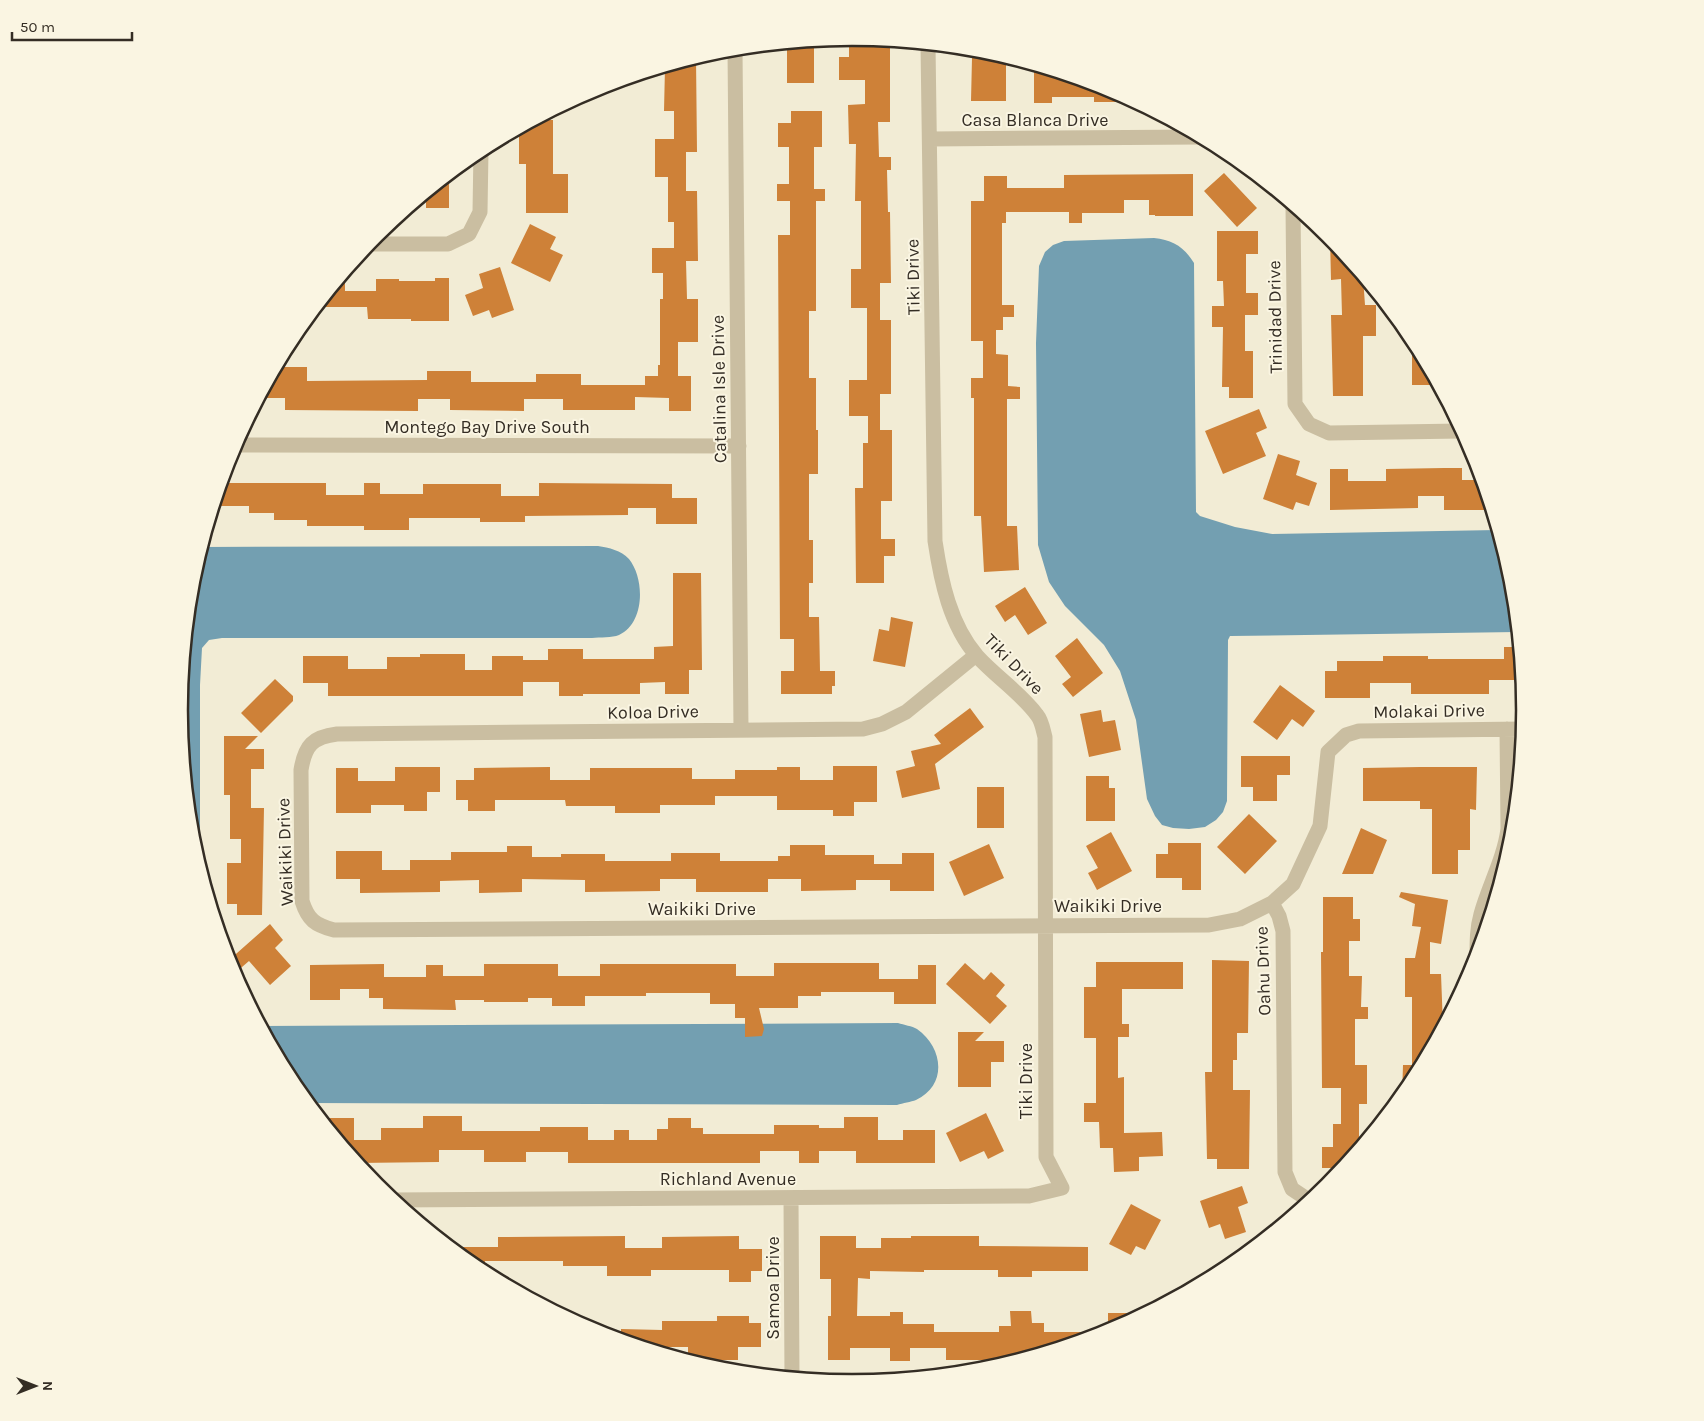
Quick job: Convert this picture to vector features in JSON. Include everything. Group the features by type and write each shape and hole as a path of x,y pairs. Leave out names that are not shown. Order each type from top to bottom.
{"street":[{"name":"Tiki Drive","path":"928,51 935,541 948,600 960,631 976,655 1039,716 1045,737 1046,1157 1062,1188"},
{"name":"Catalina Isle Drive","path":"735,57 741,730"},
{"name":"Casa Blanca Drive","path":"930,139 1187,137"},
{"path":"379,244 448,244 469,234 480,212 480,160"},
{"name":"Trinidad Drive","path":"1293,214 1295,404 1309,424 1329,433 1455,431"},
{"name":"Montego Bay Drive South","path":"243,445 739,446"},
{"name":"Koloa Drive","path":"310,744 322,736 337,734 863,729 882,724 906,712 976,655"},
{"path":"1507,729 1507,818"},
{"name":"Molakai Drive","path":"1338,741 1346,735 1359,731 1516,729"},
{"name":"Oahu Drive","path":"1304,1197 1292,1189 1285,1172 1283,931 1279,916 1272,903 1292,884 1320,826 1328,752 1338,741"},
{"name":"Waikiki Drive","path":"310,744 303,756 301,770 302,901 306,913 314,922 334,930 1208,925 1240,918 1272,903"},
{"path":"1477,935 1481,913 1495,878"},
{"name":"Richland Avenue","path":"403,1200 1029,1196 1062,1188"},
{"name":"Samoa Drive","path":"791,1198 792,1371"}],"water":[{"path":"1154,238 1167,240 1182,249 1194,263 1196,512 1200,516 1235,527 1272,534 1491,530 1494,539 1512,632 1230,636 1228,640 1227,801 1223,812 1216,820 1205,827 1173,828 1162,825 1155,816 1147,799 1136,720 1120,671 1104,645 1065,606 1049,582 1038,545 1036,343 1039,266 1045,252 1053,245 1064,241"},
{"path":"598,546 615,550 629,559 638,578 640,600 634,621 628,629 619,635 609,637 222,638 209,640 202,648 200,685 200,835 193,797 189,754 189,667 193,624 208,547"},
{"path":"898,1023 917,1029 926,1037 937,1055 938,1066 937,1076 933,1085 926,1093 916,1100 897,1105 316,1103 300,1080 268,1026"}],"building":[{"path":"849,46 890,48 890,122 878,122 879,157 891,157 891,170 887,170 888,212 890,212 891,283 880,283 880,320 891,320 891,394 880,394 880,430 892,430 892,501 881,501 881,539 895,539 895,556 884,556 884,583 856,583 855,488 863,488 863,443 868,443 868,416 849,416 849,380 867,380 867,308 851,308 851,269 861,269 861,201 855,201 856,144 849,144 848,105 865,104 865,80 839,80 839,57 849,57"},
{"path":"814,48 814,83 787,83 787,50"},
{"path":"972,58 1006,65 1006,101 971,101"},
{"path":"696,65 697,152 686,152 686,191 697,191 698,261 686,261 687,299 698,299 698,342 678,342 678,376 691,376 691,411 669,411 669,398 635,397 635,410 563,410 563,399 524,399 524,411 450,410 450,399 418,399 418,411 285,410 285,398 266,398 284,367 307,367 307,381 427,380 427,371 471,371 471,382 536,382 536,374 581,374 581,385 645,385 645,376 658,376 658,365 660,365 660,299 663,299 663,273 652,273 652,248 674,248 674,222 668,222 668,177 655,177 655,139 674,139 674,111 664,111 665,74"},
{"path":"1034,72 1066,82 1117,102 1094,102 1094,97 1052,97 1052,103 1034,103"},
{"path":"791,111 822,111 822,147 814,147 814,189 825,189 825,201 816,201 816,311 809,311 809,378 816,378 818,474 809,474 809,540 813,540 813,583 809,583 809,617 819,617 820,671 835,671 835,686 832,686 832,694 781,694 781,671 794,671 794,639 780,639 778,235 790,235 790,201 777,201 777,184 789,184 789,147 778,147 778,123 791,123"},
{"path":"548,120 553,120 553,174 568,174 568,213 526,213 526,164 519,164 519,136"},
{"path":"1224,173 1257,208 1237,227 1204,191"},
{"path":"1193,174 1193,216 1149,215 1149,200 1124,200 1124,213 1082,213 1082,223 1069,223 1069,212 1006,212 1006,223 1002,223 1002,305 1014,305 1014,317 1003,317 1003,330 996,330 996,354 1008,355 1008,386 1020,387 1020,399 1007,399 1007,526 1017,526 1019,570 984,572 981,516 974,516 974,398 971,398 971,378 983,378 983,341 971,341 971,201 984,201 984,176 1007,176 1007,188 1064,188 1064,175"},
{"path":"449,183 449,208 426,208 426,201"},
{"path":"530,224 556,237 550,249 563,255 550,282 511,263"},
{"path":"1217,231 1258,231 1258,254 1246,254 1246,293 1258,293 1258,315 1245,315 1245,351 1253,351 1253,398 1229,398 1229,387 1222,387 1223,327 1212,327 1212,306 1224,306 1223,281 1217,281"},
{"path":"1330,250 1364,288 1365,305 1376,305 1376,336 1363,336 1363,396 1333,396 1331,315 1342,315 1341,279 1331,280"},
{"path":"500,267 514,310 492,318 489,310 473,316 465,295 483,288 479,274"},
{"path":"435,278 449,278 449,321 368,319 367,307 324,307 345,282 345,291 376,291 376,279 435,281"},
{"path":"1412,354 1431,385 1412,385"},
{"path":"1259,409 1267,428 1256,433 1266,456 1223,474 1205,431"},
{"path":"1278,454 1300,461 1296,475 1317,483 1309,506 1296,502 1293,510 1263,499"},
{"path":"1462,468 1462,480 1475,480 1485,510 1444,510 1444,496 1418,496 1418,508 1330,510 1330,469 1348,469 1348,481 1386,481 1386,469"},
{"path":"228,483 326,483 326,495 364,495 364,483 380,483 380,494 423,494 423,484 501,484 501,496 539,496 539,483 672,484 672,498 697,498 697,524 656,524 656,508 628,508 628,515 525,516 525,522 480,522 480,518 409,518 409,530 364,530 364,526 307,526 307,520 274,520 274,513 249,513 249,506 220,506"},
{"path":"673,573 701,573 702,670 689,670 689,694 665,694 665,682 640,683 640,694 559,696 559,682 523,682 523,696 328,696 328,683 303,683 303,656 348,656 348,669 387,669 387,657 420,657 420,654 465,654 465,670 492,670 492,656 523,656 523,660 548,660 548,649 583,649 583,659 654,659 654,647 673,646"},
{"path":"1025,587 1047,623 1028,635 1015,615 1005,622 995,606"},
{"path":"891,617 913,622 905,667 873,661 879,629 889,631"},
{"path":"1077,638 1103,673 1073,697 1062,684 1071,677 1055,656"},
{"path":"1504,647 1513,647 1515,680 1489,680 1489,694 1411,694 1411,683 1370,683 1370,698 1325,698 1325,671 1337,671 1337,661 1383,661 1383,656 1428,656 1428,659 1504,659"},
{"path":"275,679 293,696 293,701 261,733 241,713"},
{"path":"1280,685 1315,711 1303,727 1292,719 1277,740 1253,722"},
{"path":"970,708 984,727 935,764 940,789 902,798 896,771 915,766 911,751 941,744 934,735"},
{"path":"1101,710 1103,722 1115,720 1121,750 1089,757 1080,714"},
{"path":"224,736 258,736 245,749 264,749 264,769 251,769 251,808 264,808 262,915 237,915 237,904 227,904 227,863 241,863 241,839 230,839 230,795 224,795"},
{"path":"1241,756 1290,756 1290,775 1277,775 1277,801 1253,801 1253,787 1241,787"},
{"path":"833,766 877,766 877,802 854,802 854,816 833,816 833,810 777,810 777,796 715,796 715,805 660,805 660,813 615,813 615,806 566,806 565,800 495,800 495,811 468,811 468,800 456,800 456,780 474,780 474,768 550,767 550,780 590,780 590,768 692,768 692,779 735,779 735,770 777,770 777,767 800,767 800,780 833,780"},
{"path":"395,767 440,767 440,792 427,792 427,811 404,811 404,805 371,805 371,813 336,813 336,768 358,768 358,781 395,781"},
{"path":"1477,767 1476,810 1470,809 1470,850 1458,850 1458,874 1432,874 1432,809 1420,809 1420,801 1363,801 1363,768"},
{"path":"1086,776 1109,776 1109,788 1115,788 1115,821 1086,821"},
{"path":"977,787 1004,787 1004,828 977,828"},
{"path":"1249,814 1277,841 1245,874 1217,847"},
{"path":"1361,828 1387,840 1373,874 1342,874"},
{"path":"1111,832 1132,871 1097,890 1088,873 1098,868 1086,846"},
{"path":"1168,843 1201,843 1201,890 1182,890 1182,878 1156,878 1156,854 1168,854"},
{"path":"989,844 1004,878 964,896 949,862"},
{"path":"790,845 825,845 825,855 874,855 874,864 902,864 902,853 934,853 934,891 890,891 890,880 856,880 856,890 801,891 801,879 768,879 768,892 696,892 696,879 660,879 660,891 585,892 585,880 522,879 522,892 479,893 479,880 440,881 440,892 360,893 360,879 336,879 336,851 382,851 382,870 410,870 410,860 451,860 451,852 507,852 507,846 532,846 532,857 561,857 561,854 605,854 605,861 671,861 671,853 720,853 720,861 778,861 778,856 790,856"},
{"path":"1401,892 1448,900 1441,944 1430,942 1430,974 1441,974 1443,1014 1402,1082 1403,1065 1412,1065 1412,997 1405,997 1405,958 1415,958 1421,927 1412,926 1415,904 1399,897"},
{"path":"1323,897 1353,897 1353,919 1360,919 1360,941 1349,941 1349,976 1362,976 1361,1007 1368,1007 1368,1019 1355,1019 1355,1065 1367,1065 1367,1104 1359,1104 1359,1139 1333,1168 1322,1168 1322,1147 1333,1147 1333,1124 1341,1124 1341,1088 1322,1088 1321,952 1323,952"},
{"path":"270,924 283,940 275,948 291,966 270,985 249,961 240,969 234,955"},
{"path":"1212,960 1249,961 1248,1033 1237,1033 1237,1060 1233,1060 1233,1090 1250,1090 1249,1169 1217,1169 1217,1159 1207,1159 1205,1072 1212,1072"},
{"path":"1096,962 1183,962 1183,989 1122,989 1122,1024 1129,1024 1129,1037 1118,1037 1118,1078 1124,1077 1124,1133 1162,1132 1163,1156 1139,1157 1139,1171 1114,1172 1113,1148 1100,1148 1099,1122 1084,1122 1084,1103 1096,1103 1096,1038 1084,1038 1084,987 1096,987"},
{"path":"774,963 879,963 879,979 918,979 918,965 936,965 936,1004 894,1004 894,992 821,992 821,996 798,996 798,1008 759,1008 764,1029 762,1036 745,1037 745,1018 735,1018 735,1004 710,1004 710,993 646,993 646,996 585,996 585,1006 552,1006 552,998 528,998 528,1002 455,1000 456,1010 383,1009 383,998 369,998 369,989 340,989 340,1000 310,1000 310,965 384,964 384,977 426,977 426,965 443,965 443,976 484,976 484,964 558,964 558,976 600,976 600,964 736,964 736,976 774,976"},
{"path":"965,963 984,980 991,972 1005,985 996,996 1007,1006 990,1024 946,984"},
{"path":"958,1032 984,1032 975,1041 1004,1041 1004,1062 991,1062 991,1087 958,1087"},
{"path":"986,1113 1004,1151 988,1159 984,1151 960,1162 946,1133"},
{"path":"423,1116 462,1116 462,1131 540,1131 540,1127 588,1127 588,1140 614,1140 614,1130 629,1130 629,1140 657,1140 657,1129 668,1129 668,1118 691,1118 691,1128 703,1128 703,1134 774,1134 774,1125 819,1125 819,1128 844,1128 844,1117 878,1117 878,1140 903,1140 903,1130 935,1130 935,1163 856,1163 856,1151 819,1151 819,1163 799,1163 799,1151 760,1151 760,1163 568,1163 568,1152 526,1152 526,1162 484,1162 484,1150 439,1150 439,1162 366,1163 328,1118 354,1118 354,1140 381,1140 381,1128 423,1128"},
{"path":"1242,1186 1248,1203 1238,1207 1246,1232 1225,1239 1220,1224 1209,1228 1200,1201"},
{"path":"1131,1204 1161,1220 1145,1250 1136,1246 1131,1255 1109,1244"},
{"path":"625,1236 625,1248 662,1248 662,1237 739,1236 739,1249 762,1249 762,1271 751,1271 751,1282 729,1282 729,1270 651,1270 651,1276 607,1276 607,1266 563,1266 563,1261 485,1261 485,1264 461,1247 498,1247 498,1237"},
{"path":"820,1236 856,1236 856,1248 881,1248 881,1238 911,1238 911,1236 979,1236 979,1246 1088,1247 1088,1271 1032,1271 1032,1277 998,1277 998,1270 870,1271 870,1279 858,1278 857,1316 890,1316 890,1312 903,1312 903,1324 934,1324 934,1332 999,1332 999,1326 1011,1326 1010,1311 1031,1311 1032,1323 1044,1323 1044,1332 1085,1332 1024,1352 990,1360 946,1360 946,1348 910,1348 910,1361 890,1361 890,1348 850,1348 850,1360 828,1360 828,1316 831,1316 831,1279 820,1279"},
{"path":"1108,1313 1130,1313 1108,1323"},
{"path":"717,1316 749,1316 749,1323 761,1323 761,1347 738,1347 738,1360 714,1360 688,1354 688,1347 664,1347 621,1333 621,1329 662,1330 662,1321 717,1321"}]}
